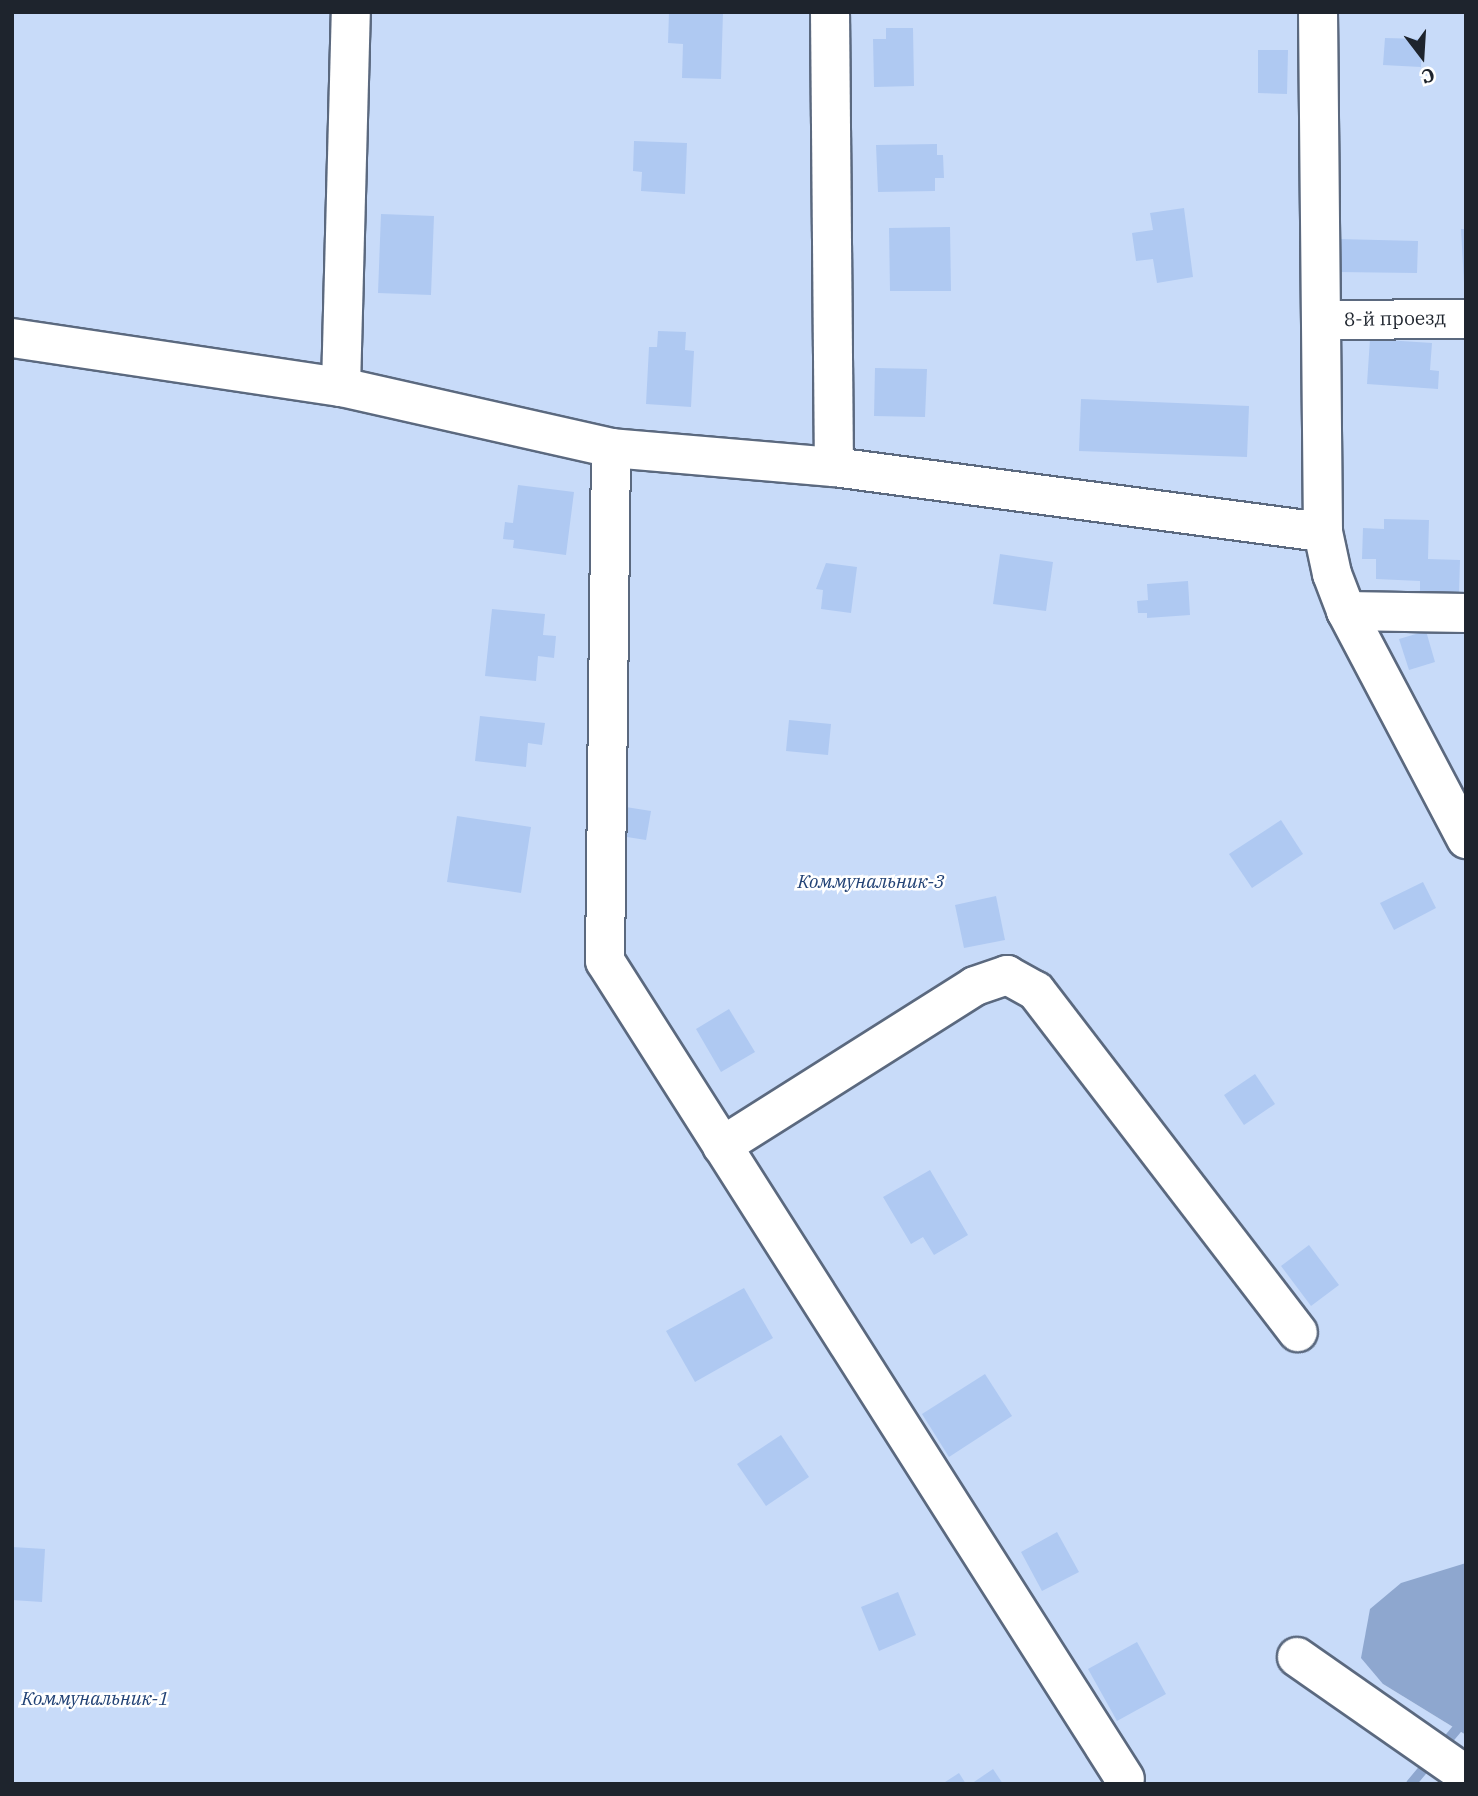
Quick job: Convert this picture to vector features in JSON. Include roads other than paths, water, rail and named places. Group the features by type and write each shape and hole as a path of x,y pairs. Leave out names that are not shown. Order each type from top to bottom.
{"street":[{"path":"341,387 351,12"},
{"path":"830,12 834,467"},
{"path":"1318,12 1324,320 1323,532 1332,574 1346,611 1466,839"},
{"name":"8-й проезд","path":"1324,320 1466,319"},
{"path":"12,338 341,387 611,448 834,467 1323,532"},
{"path":"611,448 605,961 1125,1779"},
{"path":"1346,611 1466,613"},
{"path":"722,1146 975,986 1007,975 1036,991 1298,1332"},
{"path":"1297,1657 1466,1775"}],"waterway":[{"path":"1411,1784 1466,1718"}],"park label":[{"name":"Коммунальник-3","path":"871,882"},
{"name":"Коммунальник-1","path":"95,1699"}]}
